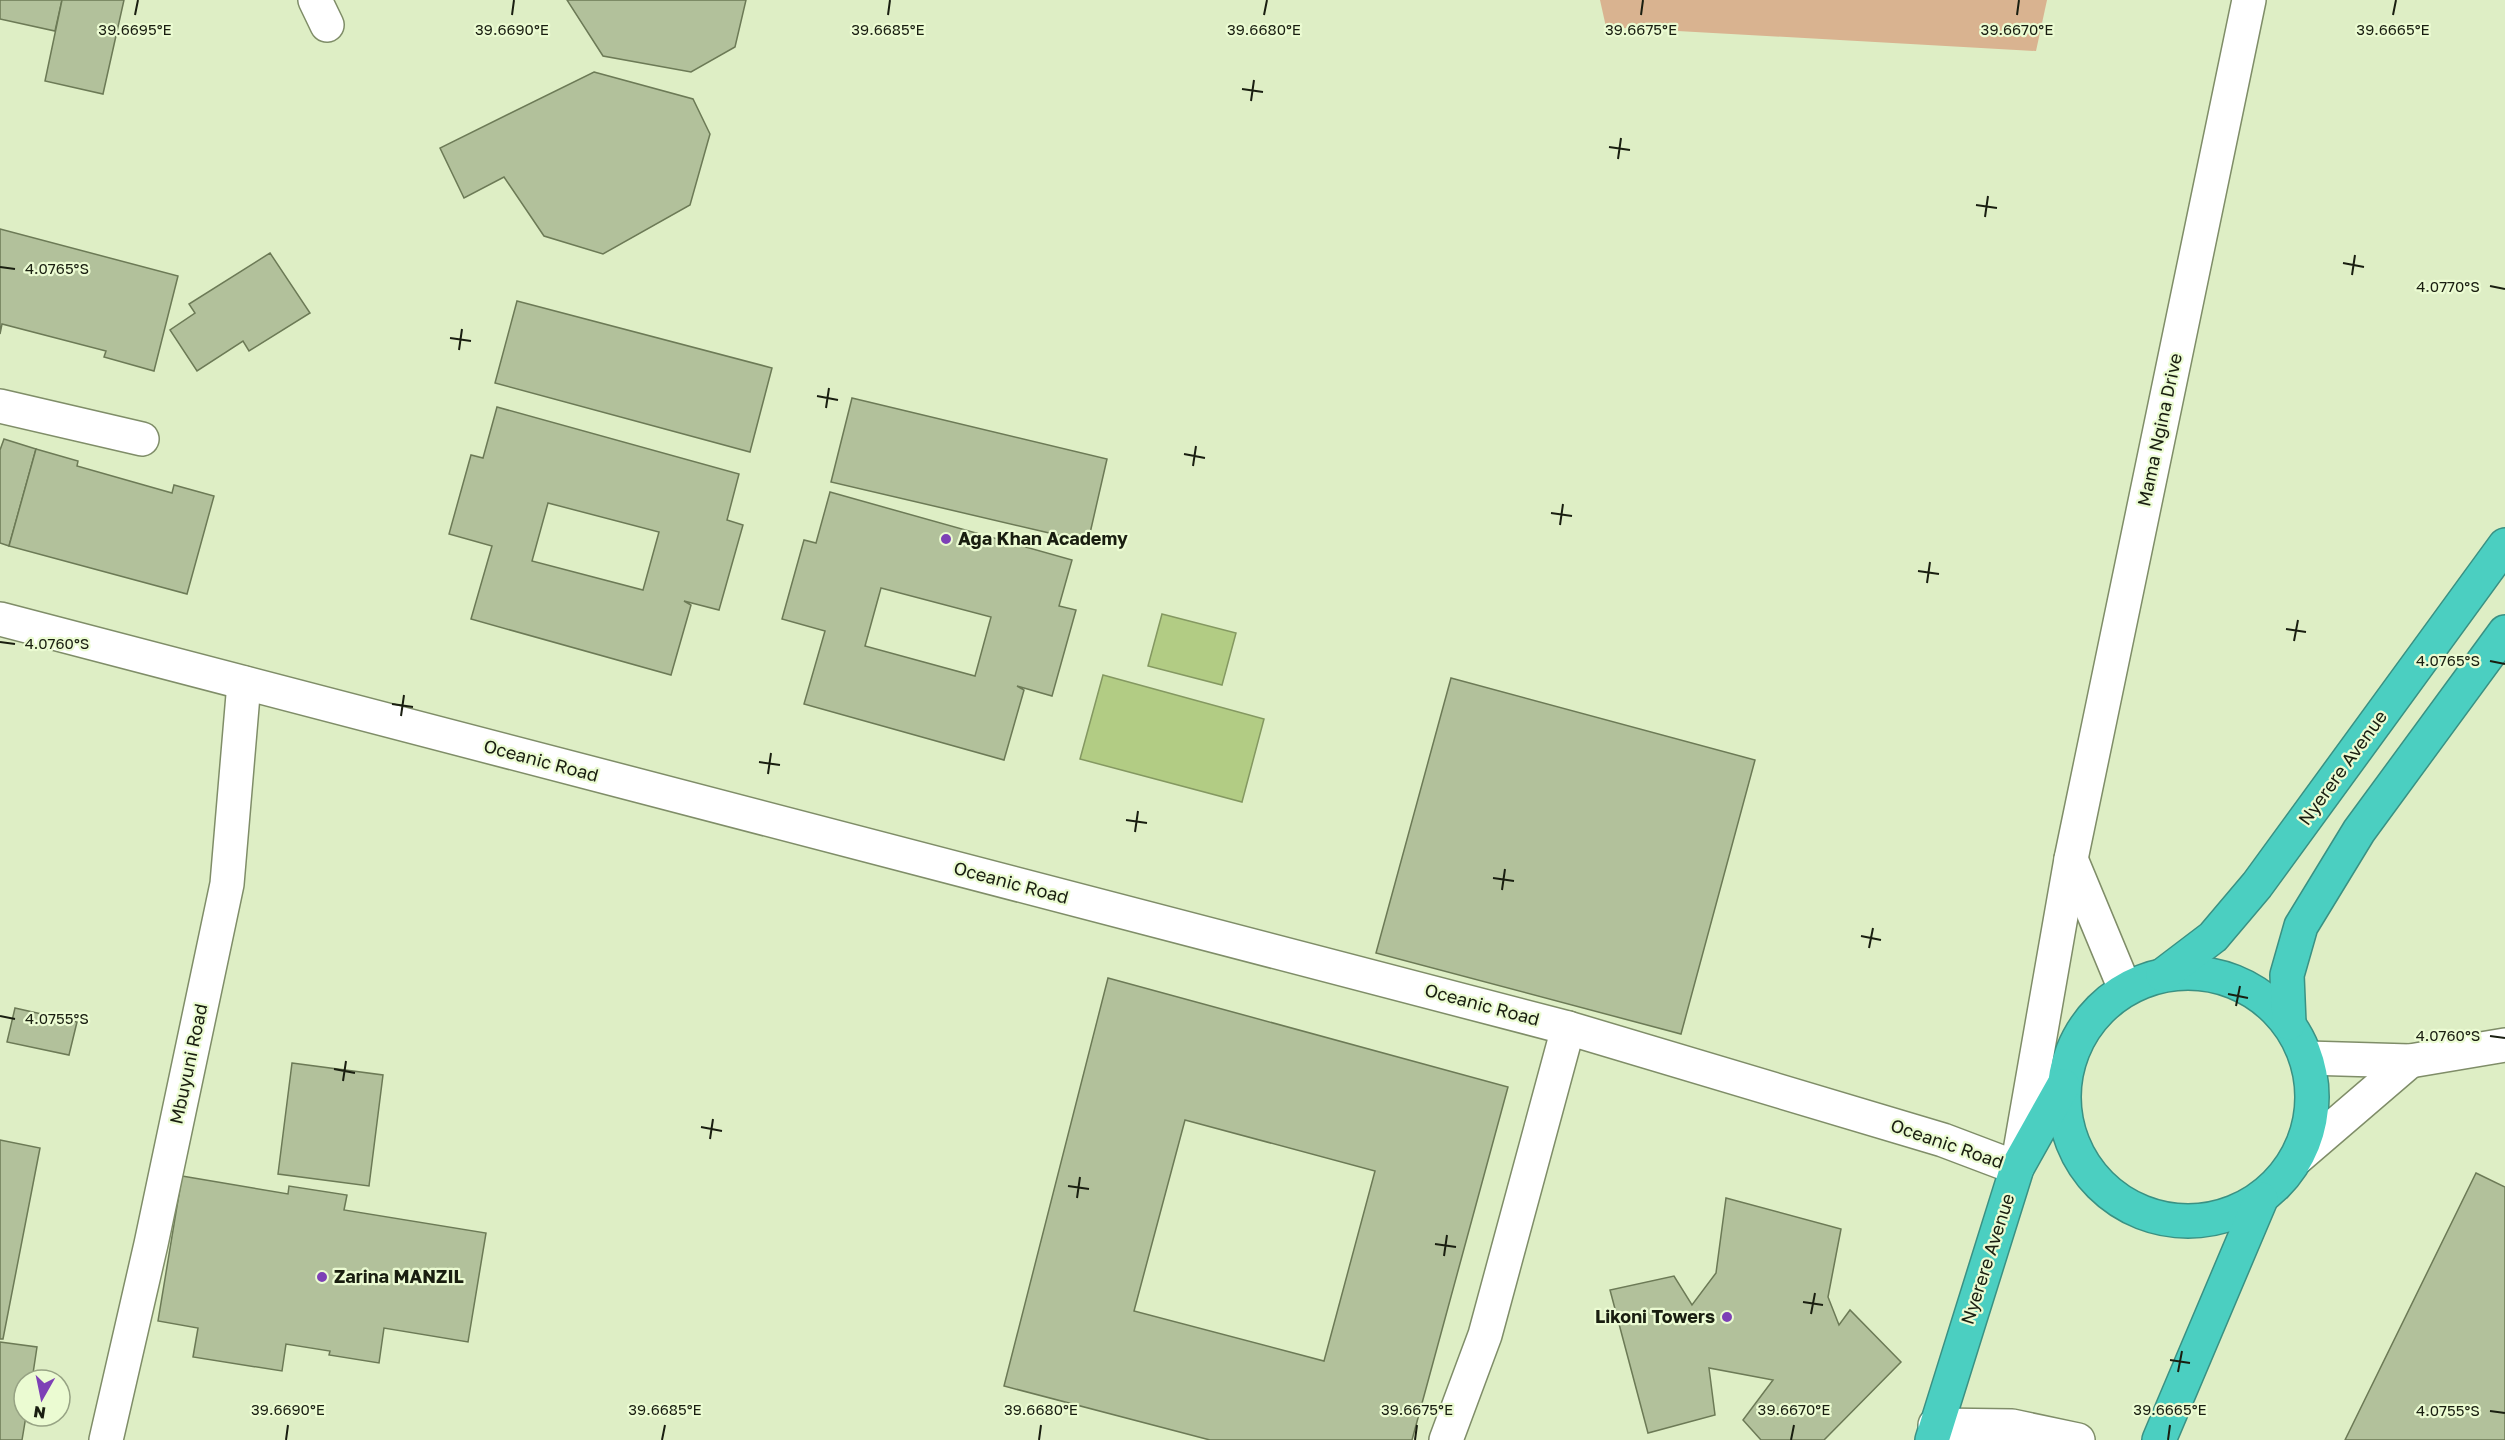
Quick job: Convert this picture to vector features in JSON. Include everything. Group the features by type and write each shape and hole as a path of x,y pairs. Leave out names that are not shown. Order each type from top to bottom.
{"highway":[{"name":"Nyerere Avenue","path":"2163,975 2213,937 2257,885 2505,545"},
{"path":"2289,1023 2287,975 2301,926 2359,831 2505,632"},
{"path":"2199,973 2233,981 2264,998 2289,1023 2307,1058 2313,1109 2297,1158 2282,1181 2261,1199 2224,1216 2184,1221 2144,1214 2109,1193 2081,1162 2066,1125 2063,1086 2073,1048 2094,1014 2125,989 2163,975 2199,973"},
{"name":"Nyerere Avenue","path":"1934,1432 2017,1168 2063,1086"},
{"path":"2159,1440 2261,1199"}],"street":[{"name":"Mama Ngina Drive","path":"2017,1168 2072,860 2249,0"},
{"path":"0,406 142,439"},
{"name":"Oceanic Road","path":"0,620 1568,1028 1943,1140 2017,1168"},
{"name":"Mbuyuni Road","path":"106,1440 152,1244 227,884 244,683"},
{"path":"2072,860 2125,989"},
{"path":"1446,1440 1485,1335 1568,1028"},
{"path":"2307,1058 2410,1061 2505,1045"},
{"path":"2297,1158 2410,1061"},
{"path":"1934,1432 2012,1426 2078,1440"}],"shaded area":[{"path":"1600,0 2047,0 2036,51 1606,27"},
{"path":"1162,614 1236,633 1222,685 1148,666"},
{"path":"1103,675 1264,719 1242,802 1080,759"}],"building":[{"path":"0,0 62,0 55,31 0,19"},
{"path":"62,0 124,0 103,94 45,81"},
{"path":"567,0 746,0 735,47 691,72 603,56"},
{"path":"594,72 693,99 710,134 690,205 603,254 544,236 504,177 464,198 440,148"},
{"path":"0,229 178,276 154,371 104,357 106,351 2,324 0,334"},
{"path":"270,253 310,313 249,351 243,341 197,371 170,330 195,313 189,304"},
{"path":"517,301 772,368 750,452 495,383"},
{"path":"852,398 1107,459 1088,542 831,482"},
{"path":"497,407 739,474 727,520 743,525 719,610 684,601 691,605 671,675 471,619 492,546 449,534 471,455 483,458","holes":["548,503 659,532 643,590 532,561"]},
{"path":"4,439 36,449 9,546 0,543 0,450"},
{"path":"36,449 78,461 77,466 172,493 174,485 214,496 187,594 9,546"},
{"path":"830,492 1072,560 1059,606 1076,610 1052,696 1017,686 1024,690 1004,760 804,704 825,631 782,619 804,540 816,543","holes":["881,588 991,617 975,676 865,646"]},
{"path":"1451,678 1755,760 1681,1034 1376,953"},
{"path":"1108,978 1508,1087 1412,1440 1210,1440 1004,1386","holes":["1185,1120 1375,1171 1324,1361 1134,1311"]},
{"path":"15,1008 77,1022 69,1055 7,1042"},
{"path":"292,1063 383,1075 369,1186 278,1174"},
{"path":"0,1140 40,1148 3,1339 0,1339"},
{"path":"2476,1173 2505,1187 2505,1440 2345,1440"},
{"name":"Zarina MANZIL","path":"182,1176 288,1194 289,1186 347,1195 344,1210 486,1233 468,1342 384,1328 379,1363 329,1355 330,1351 286,1344 282,1371 193,1357 198,1328 158,1321"},
{"name":"Likoni Towers","path":"1726,1198 1841,1229 1828,1297 1839,1325 1850,1310 1901,1362 1824,1440 1761,1440 1743,1420 1773,1380 1709,1368 1715,1415 1648,1433 1610,1290 1674,1276 1692,1305 1716,1273"},
{"path":"0,1342 37,1347 34,1368 12,1368 12,1428 24,1428 22,1440 0,1440"}],"place":[{"name":"Aga Khan Academy","path":"946,539"},
{"name":"Zarina MANZIL","path":"322,1277"},
{"name":"Likoni Towers","path":"1727,1317"}]}
